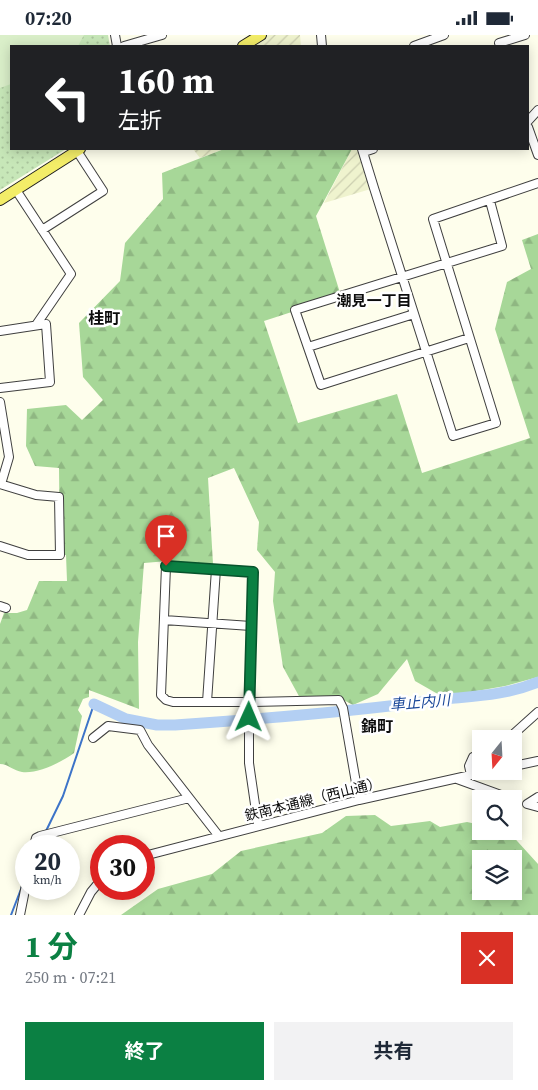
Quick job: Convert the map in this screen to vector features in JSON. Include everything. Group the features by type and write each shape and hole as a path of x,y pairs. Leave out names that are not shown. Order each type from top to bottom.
{"main road":[{"path":"245,45 261,35"},
{"path":"0,200 78,150"}],"street":[{"path":"127,45 162,35"},
{"path":"417,45 444,35"},
{"path":"498,41 525,35"},
{"path":"529,120 538,110"},
{"path":"529,130 538,155"},
{"path":"42,229 103,191 78,150"},
{"path":"363,151 453,436 496,423 433,219 538,183"},
{"path":"16,190 71,274 36,325"},
{"path":"469,338 321,385 295,310 502,246 490,201"},
{"path":"308,347 414,314"},
{"path":"0,331 46,324 50,382 0,388"},
{"path":"0,402 9,457 1,487 36,495 59,497 60,555 28,555 0,546"},
{"path":"258,825 249,763 249,702 253,572 166,566 161,695 169,702 249,702 339,700 343,711 359,800"},
{"path":"207,702 216,569"},
{"path":"164,620 251,627"},
{"path":"518,730 538,712"},
{"path":"93,737 108,726 140,730 148,745 218,835"},
{"path":"471,775 469,765 472,759"},
{"path":"522,764 538,761"},
{"name":"鉄南本通線（西山通）","path":"155,853 359,800 471,775"},
{"path":"457,779 488,790"},
{"path":"527,804 538,797"},
{"path":"40,835 189,798"},
{"path":"522,802 538,807"},
{"path":"79,915 90,894"},
{"path":"20,915 23,900"}],"green space":[{"path":"0,35 108,35 110,45 10,45 10,150 64,150 0,190"},
{"path":"0,35 84,35 79,45 10,45 10,84 0,88"},
{"path":"261,35 300,35 301,45 245,45"},
{"path":"194,150 221,150 200,158"},
{"path":"221,150 351,150 316,216 341,296 264,321 298,423 397,394 422,473 530,438 495,329 507,282 531,269 522,240 538,234 538,677 505,686 443,697 415,681 407,659 378,694 353,705 338,697 300,698 283,667 273,601 275,572 257,550 259,522 234,468 208,478 213,564 168,561 144,563 138,642 139,709 89,690 89,697 83,699 78,710 82,716 74,753 63,760 35,771 22,772 0,764 0,624 4,613 17,613 27,610 39,581 67,581 66,555 60,555 59,468 35,466 26,446 27,409 66,405 82,420 103,400 83,377 79,323 120,281 125,243 163,199 162,173"},
{"path":"351,150 362,150 374,188 324,203"},
{"path":"375,815 391,826 430,821 440,827 467,822 472,823 472,840 516,840 538,864 538,915 121,915 142,900 155,900 155,891 158,889 212,874 241,851 322,833 346,816"}],"waterway":[{"name":"車止内川","path":"94,704 126,719 157,725 175,725 306,715 476,696 501,693 538,682"},
{"path":"46,831 63,796 94,704"},
{"path":"11,915 17,900"}],"district":[{"name":"潮見一丁目","path":"374,300"},
{"name":"桂町","path":"104,318"},
{"name":"錦町","path":"377,726"}],"route":[{"path":"166,566 253,572 249,717"}]}
